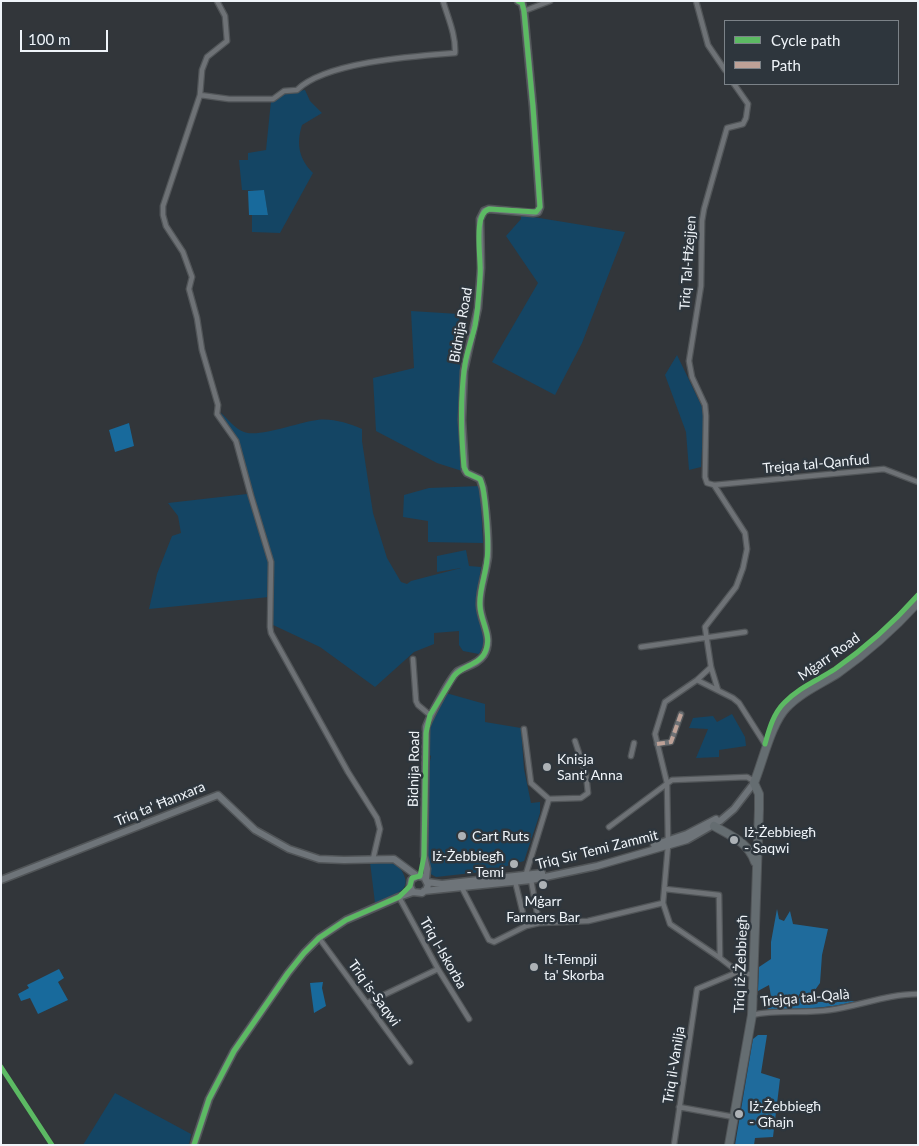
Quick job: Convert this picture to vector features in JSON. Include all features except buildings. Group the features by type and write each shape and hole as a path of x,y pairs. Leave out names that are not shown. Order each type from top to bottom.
{"main road":[{"name":"Mġarr Road","path":"753,782 773,718 783,703 795,693 836,668 867,644 918,595"},
{"name":"Mġarr Road","path":"753,782 777,719 786,707 837,673 871,647 918,602"},
{"name":"Triq iż-Żebbiegħ","path":"729,1145 752,1015 759,794 753,782"},
{"path":"714,826 744,844 751,852 756,866"},
{"path":"744,844 751,844 758,838"}],"street":[{"path":"217,1 225,16 228,42 207,56 202,70 200,95 164,206 165,221 169,231 185,255 192,277 189,289 197,318 202,350 218,405 217,414 236,441 250,496 271,562 271,634 348,772 377,818 380,829 372,859"},
{"path":"200,95 230,99 273,99 284,90 297,90 303,84 322,75 344,68 402,57 455,53 454,36 442,1"},
{"name":"Bidnija Road","path":"422,878 426,733 430,715 454,676 459,670 480,658 485,652 487,643 487,634 480,604 488,557 483,488 480,479 467,473 464,467 463,381 467,354 478,308 481,268 479,225 482,214 489,209 536,212 540,207 534,107 524,11 522,3 518,1"},
{"path":"524,11 550,1"},
{"path":"696,1 708,45 724,69"},
{"name":"Triq Tal-Ħżejjen","path":"714,485 707,483 705,477 705,405 692,377 689,361 701,286 702,221 704,209 727,128 743,124 746,118 748,104 735,85"},
{"name":"Trejqa tal-Qanfud","path":"714,485 884,469 918,482"},
{"path":"714,485 745,533 747,549 736,588 705,627 711,667 718,690"},
{"path":"641,647 745,632"},
{"path":"413,659 416,701 430,715"},
{"path":"711,667 697,680 665,702 655,734 667,783 668,843 663,903 670,924 738,972 754,975"},
{"path":"697,680 739,703 765,744"},
{"path":"657,744 671,742 681,714"},
{"path":"524,728 531,783 549,799 581,798 588,793 586,774 575,741"},
{"path":"631,756 634,742"},
{"path":"609,827 672,780 747,777 753,782"},
{"name":"Triq Sir Temi Zammit","path":"668,843 687,840 714,826 734,809 753,782"},
{"name":"Triq Sir Temi Zammit","path":"424,892 461,886 515,881 597,866 668,843 712,822 724,814 753,782"},
{"name":"Triq ta' Ħanxara","path":"1,880 218,795 255,830 289,849 319,859 394,859 422,878"},
{"path":"540,923 527,878 549,799"},
{"path":"194,1145 209,1100 234,1051 288,974 319,938 346,920 399,897 411,887 412,878 422,878 427,887 424,892 419,894 411,887 405,866"},
{"name":"Triq Sir Temi Zammit","path":"422,878 442,884 527,878"},
{"path":"515,881 526,926"},
{"path":"461,886 490,940 494,942 526,926 540,923 588,921 663,903"},
{"path":"665,889 719,895 720,958"},
{"name":"Triq l-Iskorba","path":"399,897 438,969 469,1018"},
{"name":"Triq is-Saqwi","path":"319,938 410,1062"},
{"path":"367,1004 438,969"},
{"name":"Triq il-Vanilja","path":"674,1145 697,989 738,972"},
{"name":"Trejqa tal-Qalà","path":"752,1015 766,1012 829,1010 903,994 918,994"},
{"path":"679,1107 734,1117"}],"shaded area":[{"path":"305,90 310,101 322,113 302,125 300,132 300,151 308,168 313,173 280,233 252,232 252,215 268,215 264,191 242,190 239,160 248,160 248,153 266,150 271,101 282,94"},
{"path":"264,190 268,215 249,215 248,191"},
{"path":"521,215 625,232 582,343 555,395 492,362 538,283 506,236 521,219"},
{"path":"411,311 459,314 462,471 437,463 376,431 373,378 414,368"},
{"path":"677,355 704,411 701,467 689,470 686,432 665,375"},
{"path":"220,412 237,428 250,433 259,433 310,421 323,420 340,421 362,429 362,441 373,513 387,558 401,582 407,584 411,581 461,568 437,572 437,556 466,550 469,566 481,567 477,610 484,631 485,641 479,654 463,651 459,645 459,631 434,633 434,644 414,652 375,687 320,647 271,624 273,562 237,440"},
{"path":"129,423 134,446 115,452 109,430"},
{"path":"480,486 483,543 428,542 428,521 403,517 404,495 429,488"},
{"path":"247,494 260,527 269,561 269,597 149,609 157,574 172,536 181,533 178,516 168,503"},
{"path":"446,693 485,704 485,722 521,728 524,769 531,803 540,802 540,813 524,861 490,871 436,877 429,873 426,814 427,783 431,756 427,753 429,724"},
{"path":"732,714 745,737 746,746 719,750 719,757 696,758 708,729 689,728 693,718 713,716 717,722"},
{"path":"370,862 391,863 400,868 405,879 403,889 375,903"},
{"path":"777,909 779,919 784,921 790,911 793,924 828,929 822,955 820,983 815,990 818,1002 856,1001 813,1008 769,1009 763,1006 772,1002 769,985 758,991 759,967 771,959 771,942"},
{"path":"59,969 64,978 58,982 68,1000 38,1014 30,998 21,1001 18,994 29,988 27,985"},
{"path":"323,982 322,988 326,1006 314,1013 310,983"},
{"path":"758,1035 767,1035 761,1073 780,1079 773,1137 755,1138 754,1145 735,1145 753,1039"},
{"path":"115,1093 191,1134 189,1145 83,1145"}],"marked path":[{"path":"657,744 671,742 681,714"}],"cycle path":[{"path":"194,1145 209,1099 234,1051 304,953 319,938 346,920 399,897 410,886 412,878 420,876 424,856 426,733 430,715 454,676 480,659 486,650 488,638 480,599 488,552 485,506 480,479 467,473 464,467 462,389 466,359 478,308 480,270 479,228 481,219 489,209 536,212 540,207 524,11 522,3 518,1"},
{"path":"765,744 774,717 784,703 795,693 835,669 857,652 889,625 918,595"},
{"path":"1,1067 52,1145"}],"place":[{"name":"Knisja Sant' Anna","path":"547,767"},
{"name":"Cart Ruts","path":"462,836"},
{"name":"Iż-Żebbiegħ - Saqwi","path":"734,840"},
{"name":"Iż-Żebbiegħ - Temi","path":"514,864"},
{"name":"Mġarr Farmers Bar","path":"543,885"},
{"name":"It-Tempji ta' Skorba","path":"534,967"},
{"name":"Iż-Żebbiegħ - Għajn","path":"739,1114"}]}
